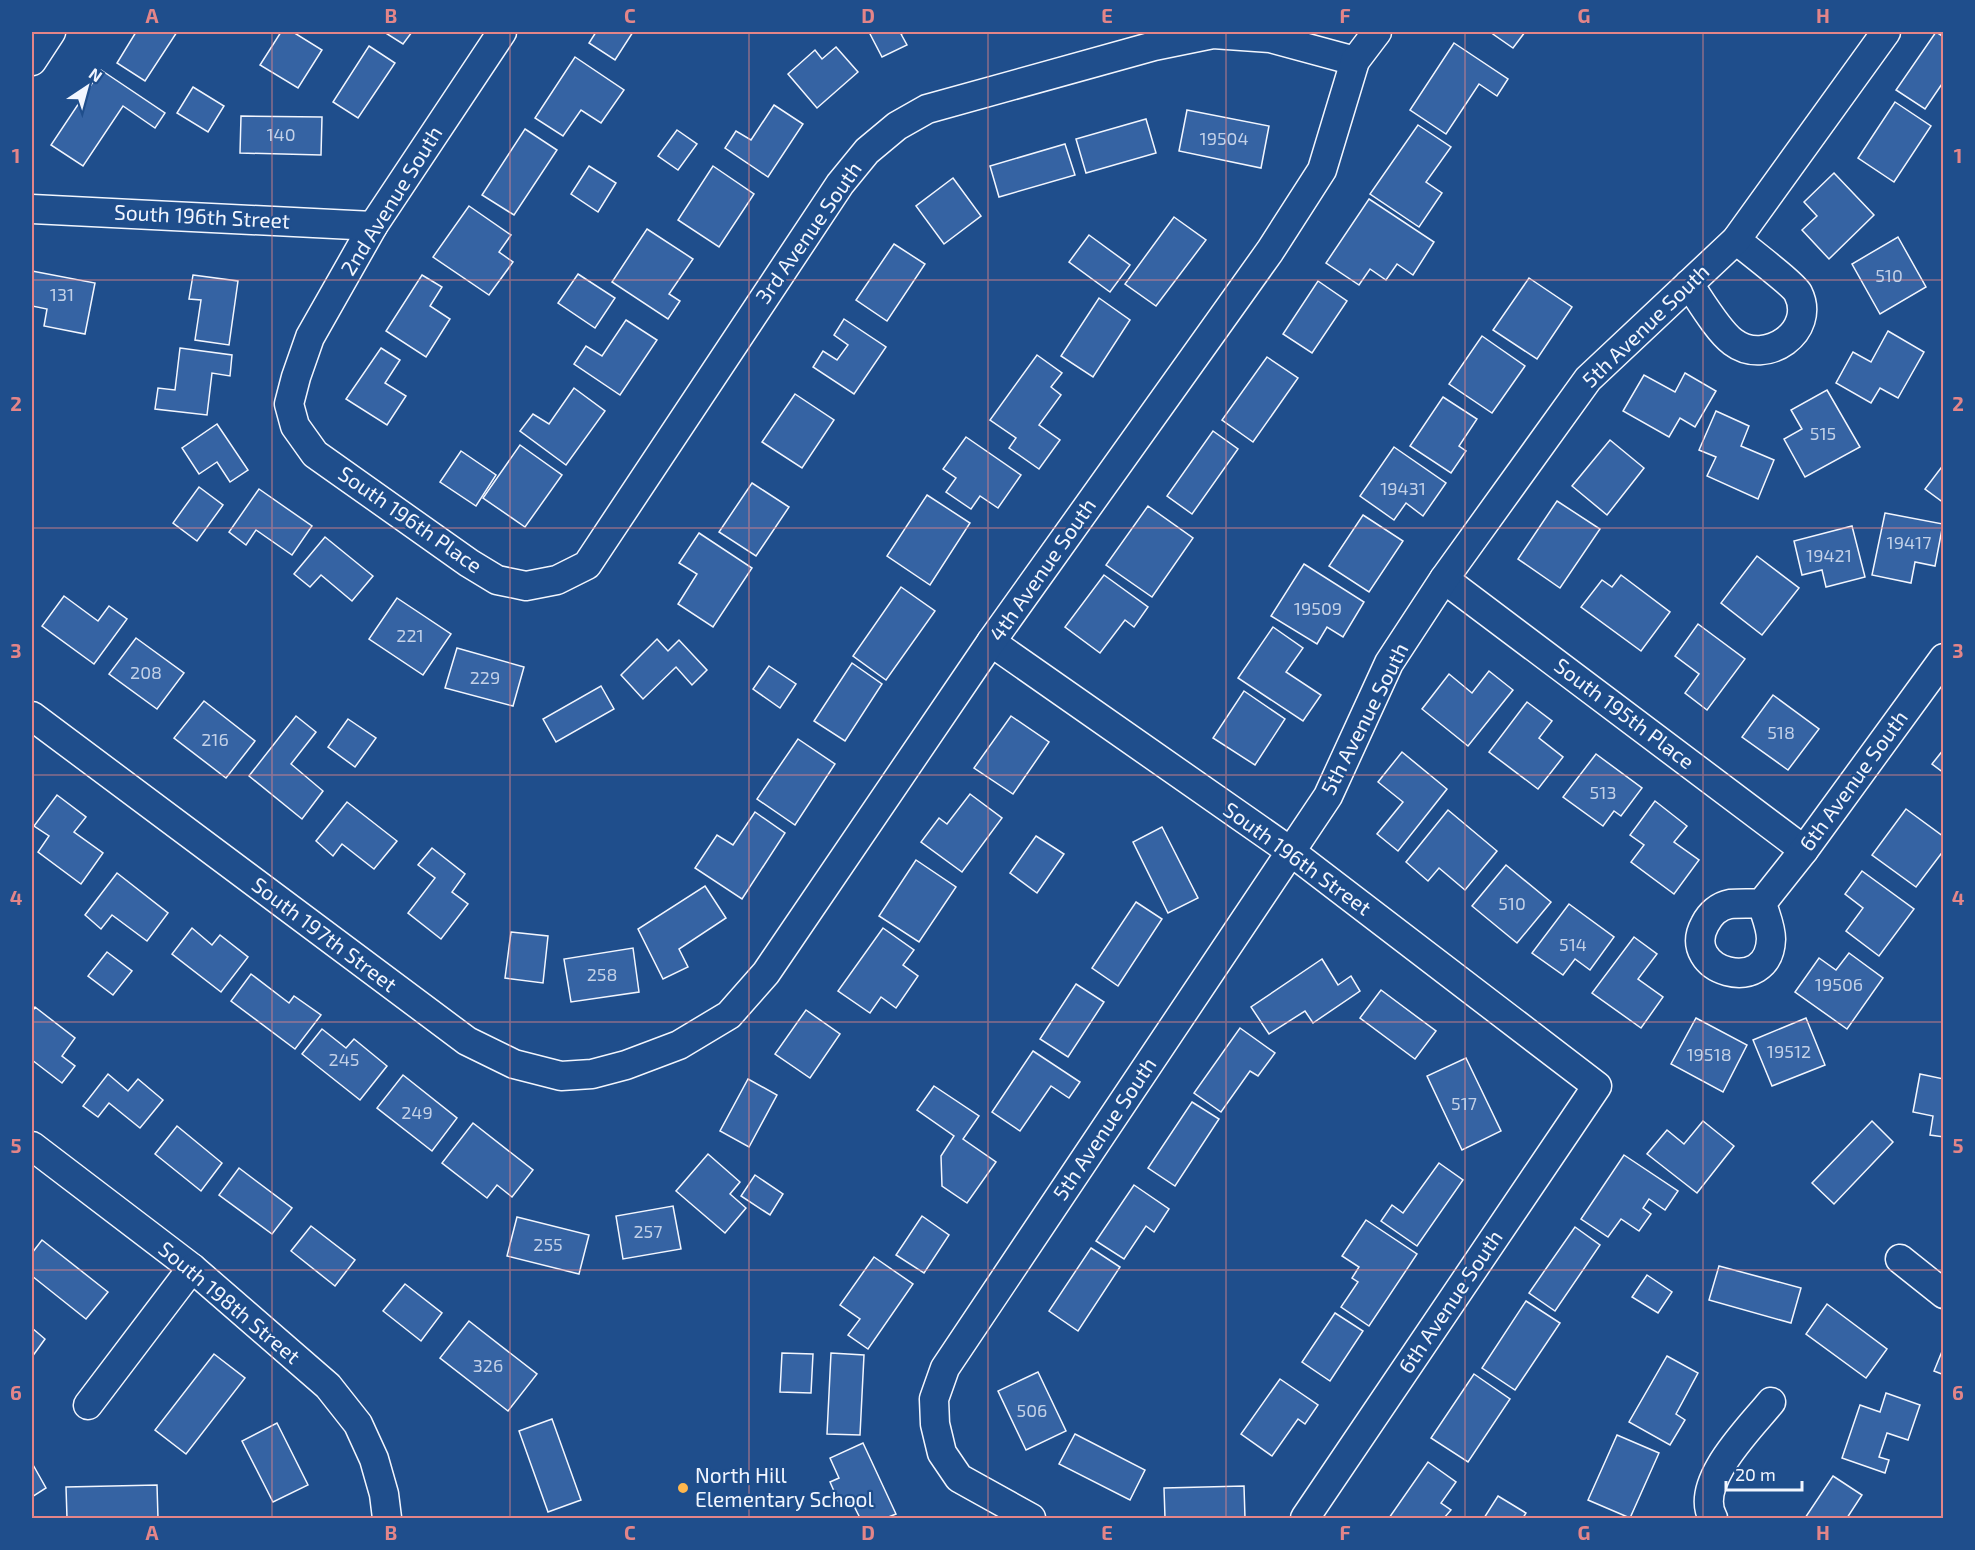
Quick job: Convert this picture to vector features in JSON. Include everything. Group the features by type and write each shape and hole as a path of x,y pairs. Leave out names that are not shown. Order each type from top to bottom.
{"street":[{"path":"32,61 51,32"},
{"name":"2nd Avenue South","path":"296,377 310,337 373,226 502,32"},
{"name":"4th Avenue South","path":"646,1058 679,1044 729,1015 766,973 991,642 1270,251 1322,171 1355,61 1377,32"},
{"name":"5th Avenue South","path":"1031,1518 959,1478 942,1453 935,1424 934,1399 945,1368 1328,795 1389,663 1444,579 1588,379 1736,240 1886,32"},
{"name":"3rd Avenue South","path":"587,565 840,184 867,151 897,126 927,109 1154,46 1213,34 1270,38 1355,61"},
{"name":"South 196th Street","path":"32,209 373,226"},
{"path":"1689,284 1733,342 1745,348 1757,351 1771,350 1793,334 1800,321 1802,306 1798,292 1736,240"},
{"name":"South 196th Place","path":"296,377 289,404 295,426 315,454 469,563 497,580 526,586 557,580 587,565"},
{"name":"South 195th Place","path":"1444,579 1804,850"},
{"name":"South 196th Street","path":"991,642 1290,851 1597,1086"},
{"name":"6th Avenue South","path":"1762,903 1804,850 1944,658"},
{"name":"South 197th Street","path":"32,716 467,1041 514,1064 561,1076 592,1074 646,1058"},
{"name":"6th Avenue South","path":"1305,1518 1597,1086"},
{"name":"South 198th Street","path":"32,1146 192,1268 328,1386 357,1424 374,1459 386,1506"},
{"path":"1900,1259 1944,1294"},
{"path":"88,1406 192,1268"},
{"path":"1711,1514 1711,1488 1719,1468 1771,1402"}],"building":[{"path":"136,32 177,32 145,81 117,63"},
{"path":"281,32 293,32 322,50 298,88 260,65"},
{"path":"384,32 412,32 403,44"},
{"path":"596,32 633,32 615,60 589,43"},
{"path":"869,32 906,32 901,34 907,45 882,57"},
{"path":"1490,32 1525,32 1513,48"},
{"path":"1936,32 1944,37 1944,81 1925,109 1896,90"},
{"path":"1454,43 1508,79 1497,96 1479,84 1446,134 1410,110"},
{"path":"369,46 395,63 358,118 333,102"},
{"path":"836,47 858,72 817,108 788,74 815,50 822,59"},
{"path":"575,57 624,90 601,123 581,110 563,136 535,118"},
{"path":"101,70 165,113 155,128 123,106 83,166 51,145"},
{"path":"193,87 224,106 208,132 177,113"},
{"path":"1895,102 1931,126 1894,182 1858,158"},
{"path":"774,105 803,124 768,177 725,148 736,131 751,140"},
{"path":"1187,110 1269,126 1261,168 1179,151"},
{"path":"241,116 322,117 321,155 240,153"},
{"path":"1146,119 1156,153 1086,173 1076,139"},
{"path":"1418,125 1451,147 1426,182 1442,193 1419,227 1370,194"},
{"path":"525,129 557,150 514,215 482,195"},
{"path":"677,130 697,144 678,170 658,156"},
{"path":"1065,144 1075,175 999,197 990,166"},
{"path":"589,166 616,183 598,212 571,194"},
{"path":"713,166 754,194 719,247 678,220"},
{"path":"1834,173 1874,215 1829,259 1802,230 1817,216 1804,202"},
{"path":"953,178 981,216 944,244 916,206"},
{"path":"1369,199 1434,242 1413,275 1397,264 1386,280 1370,269 1359,285 1326,263"},
{"path":"469,206 511,235 499,252 513,262 489,295 433,257"},
{"path":"1174,217 1206,240 1156,306 1125,284"},
{"path":"647,229 693,259 669,294 680,301 668,319 612,282"},
{"path":"1089,235 1130,265 1110,292 1069,262"},
{"path":"1898,237 1926,287 1880,314 1852,264"},
{"path":"894,244 925,264 887,321 856,300"},
{"path":"32,271 95,283 85,334 44,326 47,309 32,306"},
{"path":"578,274 615,298 595,328 558,303"},
{"path":"193,275 238,281 229,345 195,340 201,300 189,299"},
{"path":"422,275 442,287 430,306 450,319 426,357 386,331"},
{"path":"1529,278 1572,307 1537,359 1493,330"},
{"path":"1318,281 1347,301 1312,353 1283,334"},
{"path":"1099,298 1130,320 1093,377 1061,356"},
{"path":"844,319 886,347 854,394 813,367 823,351 837,360 848,345 834,335"},
{"path":"626,320 657,340 620,395 574,364 586,346 602,356"},
{"path":"1888,331 1924,352 1898,398 1880,388 1871,403 1836,383 1853,352 1871,362"},
{"path":"1482,336 1525,366 1492,413 1449,384"},
{"path":"180,348 232,355 230,376 212,373 207,415 155,409 158,388 175,390"},
{"path":"381,348 400,360 385,383 406,396 387,425 346,399"},
{"path":"1037,355 1062,373 1051,387 1061,395 1039,425 1060,440 1039,469 1009,448 1016,438 990,420"},
{"path":"1267,357 1298,378 1253,442 1222,420"},
{"path":"1685,373 1716,391 1695,427 1680,418 1669,437 1623,411 1644,375 1675,392"},
{"path":"574,388 605,411 566,465 520,431 533,414 549,424"},
{"path":"1827,390 1860,447 1805,477 1784,439 1802,429 1791,410"},
{"path":"795,394 834,420 802,468 762,442"},
{"path":"1443,397 1477,419 1459,446 1466,451 1451,473 1410,446"},
{"path":"1716,411 1749,426 1741,446 1774,460 1758,499 1707,476 1716,457 1699,450"},
{"path":"217,424 248,470 230,482 217,462 199,474 182,448"},
{"path":"1213,431 1238,449 1192,514 1167,496"},
{"path":"966,437 1021,475 998,508 980,496 971,509 946,492 956,478 943,469"},
{"path":"1610,440 1644,468 1607,515 1572,486"},
{"path":"520,445 562,475 525,527 483,498"},
{"path":"1394,447 1446,483 1423,516 1406,503 1394,520 1360,496"},
{"path":"461,451 496,475 476,506 440,482"},
{"path":"1944,464 1944,503 1925,489"},
{"path":"752,483 789,507 756,556 719,532"},
{"path":"199,487 223,505 197,541 173,523"},
{"path":"259,489 312,526 292,555 256,530 246,545 229,532"},
{"path":"927,495 970,523 930,585 887,556"},
{"path":"1557,501 1600,529 1560,588 1518,559"},
{"path":"1148,506 1193,538 1152,597 1106,565"},
{"path":"1885,513 1943,524 1935,566 1915,562 1911,583 1872,575"},
{"path":"1363,515 1403,541 1369,592 1329,566"},
{"path":"1852,526 1865,577 1826,587 1822,570 1802,575 1794,541"},
{"path":"699,533 752,568 713,627 678,604 697,574 679,563"},
{"path":"325,537 373,576 352,601 321,575 310,587 294,574"},
{"path":"1757,556 1799,588 1762,635 1721,603"},
{"path":"1304,564 1364,602 1343,637 1327,627 1317,644 1271,616"},
{"path":"1104,575 1148,607 1134,627 1125,620 1100,653 1065,627"},
{"path":"1621,575 1670,612 1641,651 1581,607 1602,580 1612,587"},
{"path":"901,587 935,611 886,680 853,656"},
{"path":"64,596 98,621 109,606 127,619 94,664 42,626"},
{"path":"397,598 451,634 423,675 369,639"},
{"path":"1698,624 1745,659 1707,710 1685,693 1699,674 1675,656"},
{"path":"1273,627 1303,648 1286,672 1321,695 1303,721 1238,678"},
{"path":"136,638 184,673 157,709 109,674"},
{"path":"657,639 668,651 679,640 707,670 692,685 676,667 643,699 621,675"},
{"path":"457,648 524,667 513,706 445,688"},
{"path":"852,663 882,684 845,741 814,721"},
{"path":"769,666 796,684 780,708 753,689"},
{"path":"1489,671 1513,690 1468,746 1422,709 1449,674 1472,693"},
{"path":"601,686 614,709 556,742 543,719"},
{"path":"1244,691 1285,719 1255,765 1213,738"},
{"path":"1773,695 1819,729 1788,770 1742,737"},
{"path":"204,701 255,741 226,778 174,738"},
{"path":"1527,702 1552,721 1539,738 1563,757 1538,789 1489,752"},
{"path":"296,716 316,732 291,764 323,791 302,819 249,776"},
{"path":"1011,716 1049,742 1013,794 974,768"},
{"path":"348,719 376,738 355,767 328,747"},
{"path":"798,739 835,764 795,825 757,799"},
{"path":"1944,749 1944,773 1932,764"},
{"path":"1402,752 1447,789 1398,851 1377,834 1403,802 1378,782"},
{"path":"1596,754 1642,788 1621,816 1614,811 1603,826 1563,797"},
{"path":"970,794 1002,818 962,872 921,842 939,818 947,824"},
{"path":"57,795 86,817 74,832 103,853 81,884 38,852 49,836 34,826"},
{"path":"1655,801 1687,826 1674,842 1699,860 1674,894 1631,862 1644,845 1630,835"},
{"path":"347,802 397,841 374,869 342,844 333,856 316,841"},
{"path":"1906,809 1944,837 1944,850 1916,887 1872,855"},
{"path":"1448,810 1497,851 1465,890 1439,868 1428,881 1406,862"},
{"path":"755,812 785,833 742,899 695,868 717,835 733,845"},
{"path":"1162,827 1198,898 1168,913 1133,842"},
{"path":"1036,836 1064,854 1037,893 1010,873"},
{"path":"432,848 465,874 452,892 468,904 441,939 408,913 435,878 418,865"},
{"path":"916,860 956,887 919,942 879,916"},
{"path":"1506,865 1551,902 1517,943 1472,906"},
{"path":"1862,871 1914,909 1879,956 1846,931 1863,908 1845,894"},
{"path":"117,873 168,913 147,941 112,915 101,929 85,915"},
{"path":"705,886 726,918 679,949 688,967 663,979 638,929"},
{"path":"1136,902 1162,919 1118,986 1092,968"},
{"path":"1569,904 1614,937 1590,970 1575,959 1563,975 1532,953"},
{"path":"192,928 212,945 220,935 248,957 221,992 172,954"},
{"path":"883,928 914,950 903,965 918,976 896,1008 881,997 870,1013 838,991"},
{"path":"511,932 548,936 543,983 505,978"},
{"path":"1634,937 1657,954 1638,979 1663,997 1641,1028 1592,993"},
{"path":"633,948 639,992 571,1002 564,959"},
{"path":"107,952 132,971 113,995 88,976"},
{"path":"1849,953 1883,978 1847,1029 1795,992 1819,958 1836,970"},
{"path":"1322,959 1338,985 1351,976 1360,991 1313,1023 1305,1011 1269,1034 1251,1007"},
{"path":"251,974 289,1003 294,996 321,1015 295,1049 231,1001"},
{"path":"1076,984 1104,1002 1068,1057 1040,1039"},
{"path":"1381,990 1436,1031 1415,1059 1360,1018"},
{"path":"35,1007 75,1038 62,1056 75,1066 62,1083 32,1060 32,1012"},
{"path":"806,1010 840,1034 810,1078 775,1054"},
{"path":"1696,1018 1747,1045 1723,1092 1671,1064"},
{"path":"1806,1018 1825,1065 1772,1086 1753,1040"},
{"path":"1240,1028 1275,1053 1258,1076 1250,1071 1221,1112 1194,1093"},
{"path":"322,1029 346,1048 354,1039 387,1066 360,1100 302,1054"},
{"path":"1033,1051 1080,1082 1069,1098 1051,1086 1020,1131 992,1112"},
{"path":"1466,1058 1501,1131 1462,1150 1427,1076"},
{"path":"108,1074 128,1091 138,1079 163,1100 140,1128 109,1103 98,1117 83,1106"},
{"path":"1920,1074 1944,1079 1944,1137 1930,1135 1933,1116 1913,1112"},
{"path":"403,1075 457,1118 432,1151 377,1108"},
{"path":"748,1079 777,1095 749,1147 720,1131"},
{"path":"934,1086 979,1116 963,1139 996,1162 967,1203 942,1186 941,1156 954,1136 917,1110"},
{"path":"1192,1102 1219,1119 1175,1186 1148,1168"},
{"path":"1703,1121 1734,1146 1697,1193 1647,1154 1667,1130 1684,1144"},
{"path":"1872,1121 1893,1142 1834,1204 1812,1183"},
{"path":"473,1123 533,1170 512,1197 497,1185 487,1198 442,1163"},
{"path":"177,1126 222,1163 201,1191 155,1154"},
{"path":"708,1154 740,1182 730,1194 746,1208 725,1233 676,1191"},
{"path":"1624,1155 1678,1191 1665,1210 1649,1199 1643,1208 1651,1214 1639,1231 1621,1219 1608,1237 1581,1219"},
{"path":"1439,1163 1463,1180 1417,1246 1381,1221 1392,1205 1403,1213"},
{"path":"239,1168 292,1208 272,1234 219,1195"},
{"path":"755,1175 783,1194 770,1215 741,1196"},
{"path":"1134,1185 1169,1209 1154,1232 1146,1226 1124,1259 1096,1241"},
{"path":"673,1206 681,1249 623,1259 616,1216"},
{"path":"922,1216 949,1235 924,1273 896,1255"},
{"path":"517,1217 589,1235 579,1274 507,1256"},
{"path":"1366,1220 1417,1254 1369,1326 1341,1307 1358,1282 1352,1278 1359,1267 1342,1256"},
{"path":"311,1226 355,1260 335,1286 291,1251"},
{"path":"1575,1227 1600,1245 1555,1311 1529,1293"},
{"path":"42,1240 108,1292 86,1319 32,1276 32,1253"},
{"path":"1091,1248 1120,1267 1078,1331 1049,1311"},
{"path":"874,1257 913,1284 868,1349 848,1335 860,1319 840,1305"},
{"path":"1719,1266 1801,1288 1791,1323 1709,1300"},
{"path":"1647,1275 1672,1292 1658,1313 1632,1297"},
{"path":"405,1284 442,1313 421,1341 383,1311"},
{"path":"1526,1301 1560,1323 1515,1390 1482,1368"},
{"path":"1827,1304 1887,1349 1866,1378 1806,1334"},
{"path":"1335,1313 1363,1331 1330,1381 1302,1362"},
{"path":"469,1321 537,1374 508,1411 440,1358"},
{"path":"32,1328 45,1339 32,1357"},
{"path":"1944,1349 1944,1375 1934,1371"},
{"path":"782,1353 813,1354 811,1393 780,1392"},
{"path":"831,1353 864,1355 860,1435 827,1434"},
{"path":"214,1354 245,1378 186,1454 155,1430"},
{"path":"1667,1356 1698,1373 1676,1414 1685,1420 1670,1445 1629,1422"},
{"path":"1038,1372 1066,1431 1026,1450 998,1391"},
{"path":"1474,1374 1510,1399 1468,1462 1431,1438"},
{"path":"1280,1379 1318,1405 1305,1424 1298,1419 1272,1456 1241,1434"},
{"path":"1886,1393 1920,1405 1908,1440 1887,1433 1879,1457 1889,1460 1885,1473 1842,1458 1860,1405 1880,1412"},
{"path":"552,1419 581,1500 548,1512 519,1431"},
{"path":"277,1423 308,1485 273,1502 242,1441"},
{"path":"1075,1434 1145,1470 1130,1500 1059,1464"},
{"path":"1617,1435 1659,1453 1630,1518 1588,1500"},
{"path":"863,1443 896,1514 886,1518 860,1518 852,1502 841,1507 830,1482 839,1478 830,1458"},
{"path":"1428,1462 1456,1482 1441,1503 1451,1510 1444,1518 1389,1518"},
{"path":"32,1463 46,1488 32,1497"},
{"path":"1833,1476 1862,1495 1847,1518 1805,1518"},
{"path":"157,1485 158,1518 67,1518 66,1487"},
{"path":"1244,1486 1245,1518 1165,1518 1164,1488"},
{"path":"1498,1496 1526,1513 1523,1518 1484,1518"}],"place":[{"name":"North Hill Elementary School","path":"683,1488"}]}
